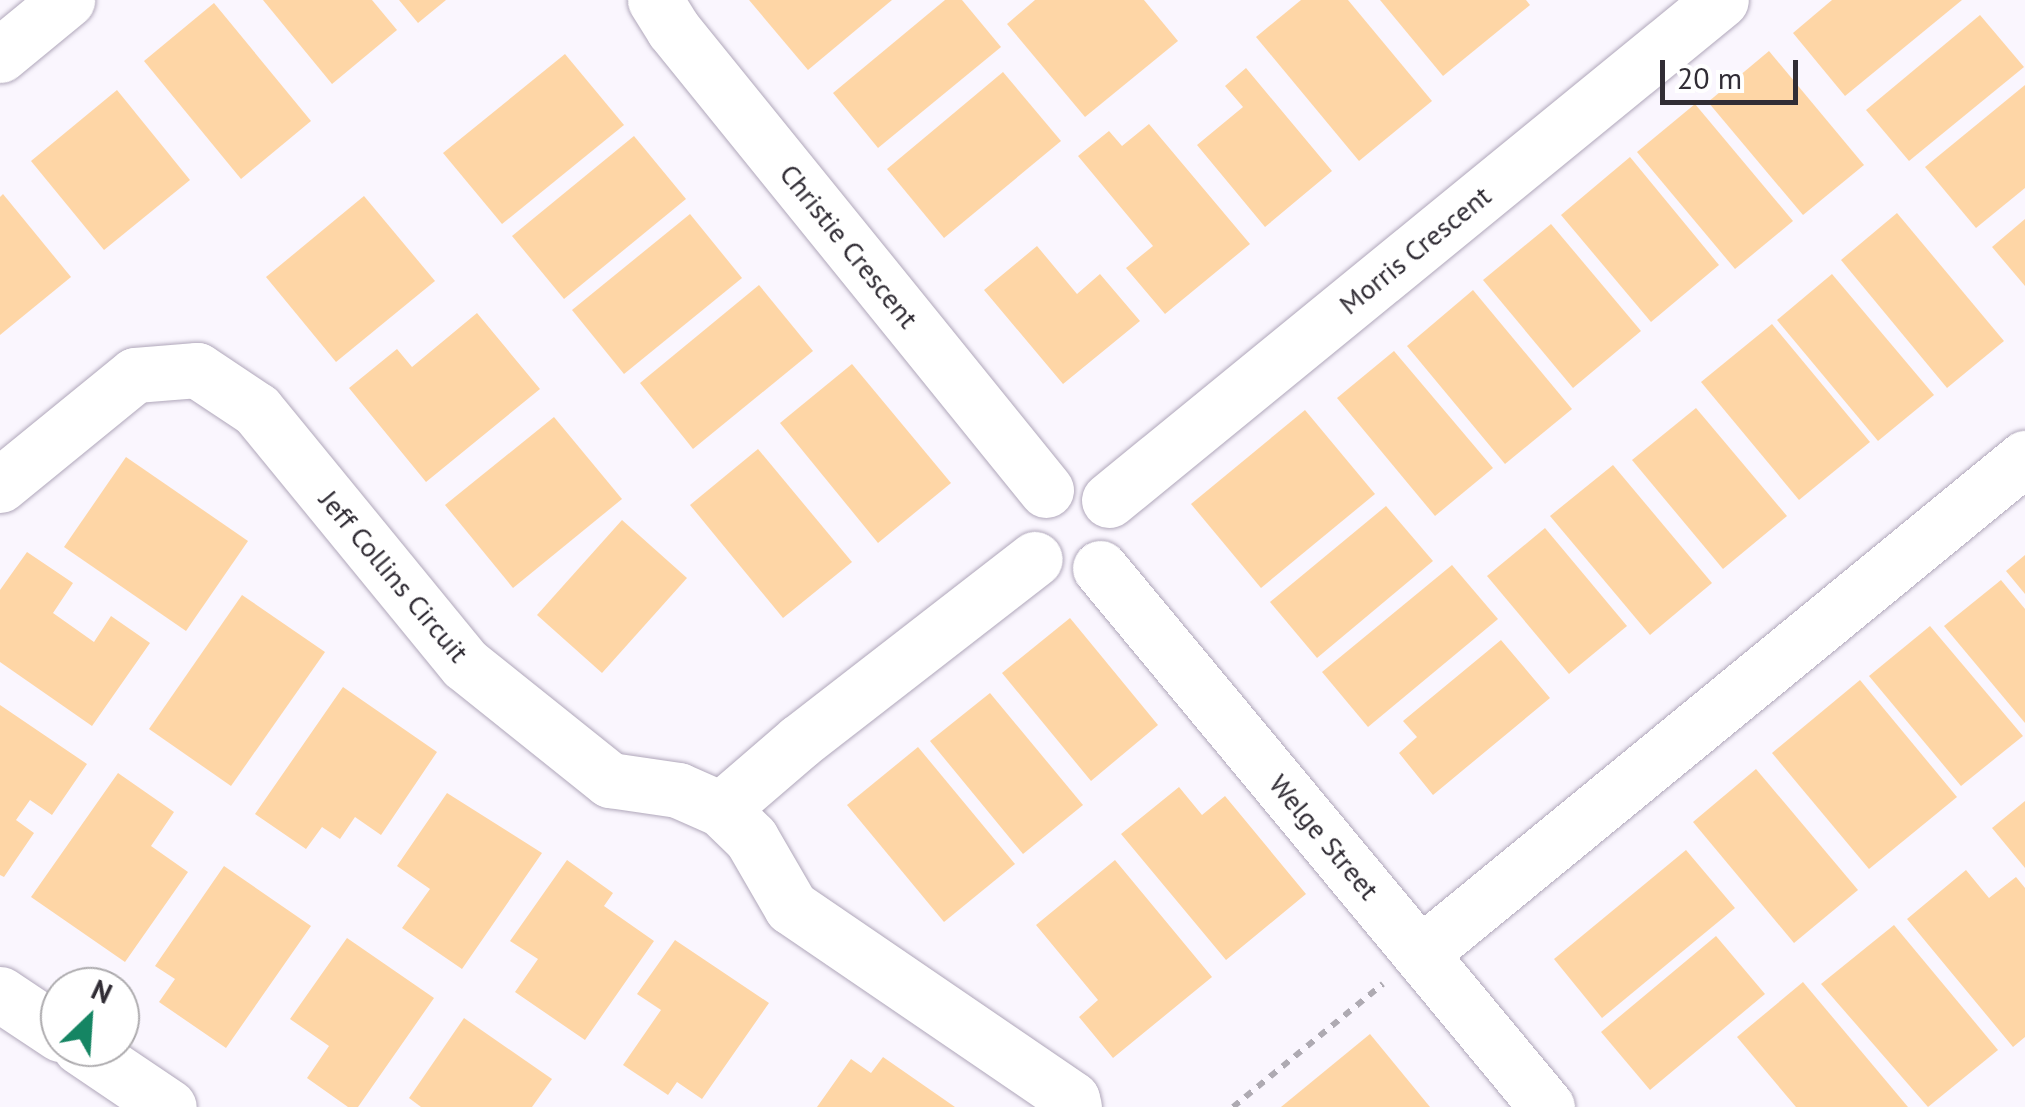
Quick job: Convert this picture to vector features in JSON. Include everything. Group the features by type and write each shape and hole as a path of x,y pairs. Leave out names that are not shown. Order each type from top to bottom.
{"street":[{"path":"0,54 66,0"},
{"name":"Christie Crescent","path":"655,0 673,29 1046,490"},
{"name":"Morris Crescent","path":"1109,500 1721,0"},
{"name":"Jeff Collins Circuit","path":"0,485 135,375 197,370 257,410 465,664 610,780 678,790 721,808 752,838 792,908 1072,1100 1074,1107"},
{"path":"1421,953 2025,458"},
{"path":"1076,482 1091,486 1109,500 1119,522 1120,538 1100,568 1077,577 1061,576 1035,559 1024,530 1034,501 1046,490 1076,482"},
{"path":"721,808 800,741 1035,559"},
{"name":"Welge Street","path":"1100,568 1547,1107"},
{"path":"0,994 40,1021"},
{"path":"109,1067 168,1107"}],"path":[{"path":"1232,1107 1421,953"}],"building":[{"path":"263,0 372,0 397,30 332,84"},
{"path":"399,0 446,0 418,23"},
{"path":"749,0 892,0 808,70"},
{"path":"945,0 962,0 1001,47 878,148 833,93"},
{"path":"1035,0 1144,0 1178,41 1085,117 1007,24"},
{"path":"1301,0 1348,0 1432,101 1359,161 1256,37"},
{"path":"1380,0 1526,0 1530,5 1443,76"},
{"path":"1832,0 1962,0 1845,96 1793,33"},
{"path":"214,3 311,121 241,179 144,61"},
{"path":"1980,15 2024,67 1909,161 1866,110"},
{"path":"1769,51 1864,165 1803,215 1708,102"},
{"path":"565,54 624,125 502,224 443,153"},
{"path":"1246,68 1332,171 1265,227 1197,145 1243,107 1225,86"},
{"path":"1003,72 1061,141 944,238 887,169"},
{"path":"2025,85 2025,188 1976,228 1925,167"},
{"path":"117,90 190,180 104,250 31,161"},
{"path":"1695,104 1793,221 1735,269 1637,152"},
{"path":"1149,124 1250,244 1165,314 1126,268 1153,246 1078,156 1109,131 1122,146"},
{"path":"634,136 686,199 564,299 512,236"},
{"path":"1630,157 1719,265 1651,322 1561,215"},
{"path":"3,194 71,277 0,335 0,197"},
{"path":"364,196 435,281 336,362 266,277"},
{"path":"1897,213 2004,341 1947,388 1841,260"},
{"path":"690,214 742,278 624,374 572,310"},
{"path":"2025,219 2025,286 1992,247"},
{"path":"1551,224 1641,331 1573,388 1483,280"},
{"path":"1037,246 1077,294 1100,274 1140,321 1063,384 984,290"},
{"path":"1832,274 1934,395 1878,441 1777,320"},
{"path":"759,285 813,351 693,449 640,383"},
{"path":"1473,290 1572,409 1505,464 1407,346"},
{"path":"477,313 540,389 426,482 349,388 397,349 412,367"},
{"path":"1772,324 1870,442 1799,500 1701,382"},
{"path":"1394,351 1493,468 1435,516 1337,398"},
{"path":"852,364 951,483 878,543 780,423"},
{"path":"1696,408 1787,516 1723,569 1632,460"},
{"path":"1305,410 1375,494 1261,588 1191,504"},
{"path":"554,417 622,499 513,588 445,505"},
{"path":"758,449 852,562 783,618 690,505"},
{"path":"126,457 248,541 186,631 64,547"},
{"path":"1613,465 1712,583 1650,635 1550,516"},
{"path":"1386,506 1433,561 1317,658 1270,602"},
{"path":"622,520 687,578 602,673 537,615"},
{"path":"1545,528 1627,626 1569,674 1487,576"},
{"path":"27,552 73,583 53,613 94,642 111,616 150,643 92,726 0,662 0,590"},
{"path":"2025,555 2025,594 2006,571"},
{"path":"1452,565 1498,619 1368,727 1322,672"},
{"path":"2001,580 2025,609 2025,723 1944,626"},
{"path":"242,595 325,652 231,786 149,729"},
{"path":"1070,618 1158,725 1091,781 1002,673"},
{"path":"1930,626 2023,736 1961,786 1869,676"},
{"path":"1501,640 1550,698 1433,795 1399,753 1417,737 1403,721"},
{"path":"1860,680 1957,797 1869,869 1772,753"},
{"path":"343,687 437,752 381,835 355,817 340,839 322,827 306,849 255,814"},
{"path":"990,693 1083,805 1023,854 930,741"},
{"path":"0,705 87,764 52,815 30,800 16,820 34,833 4,877 0,875"},
{"path":"918,747 1015,864 944,922 847,805"},
{"path":"1756,769 1858,890 1794,943 1693,822"},
{"path":"118,773 174,812 151,846 188,872 125,962 31,897"},
{"path":"1179,787 1202,815 1225,796 1306,894 1226,960 1121,834"},
{"path":"447,793 542,853 462,969 402,928 430,889 397,866"},
{"path":"2025,801 2025,868 1992,828"},
{"path":"1686,850 1735,908 1602,1018 1554,959"},
{"path":"567,860 613,893 604,906 654,941 585,1040 515,992 538,959 510,941"},
{"path":"1115,860 1212,977 1113,1058 1079,1017 1098,1000 1036,925"},
{"path":"224,866 311,926 226,1048 159,1002 175,979 155,966"},
{"path":"1966,870 1989,898 2016,877 2025,888 2025,1037 2013,1047 1907,919"},
{"path":"1894,925 1998,1050 1928,1107 1821,984"},
{"path":"1716,936 1765,994 1650,1090 1601,1032"},
{"path":"347,938 434,998 358,1107 348,1107 307,1078 329,1046 290,1019"},
{"path":"675,940 769,1003 702,1099 677,1082 668,1095 623,1065 661,1010 637,994"},
{"path":"1803,982 1908,1107 1796,1107 1737,1037"},
{"path":"464,1018 552,1079 532,1107 421,1107 409,1098"},
{"path":"1370,1034 1430,1107 1281,1107"},
{"path":"883,1057 955,1107 817,1107 851,1059 871,1073"}]}
